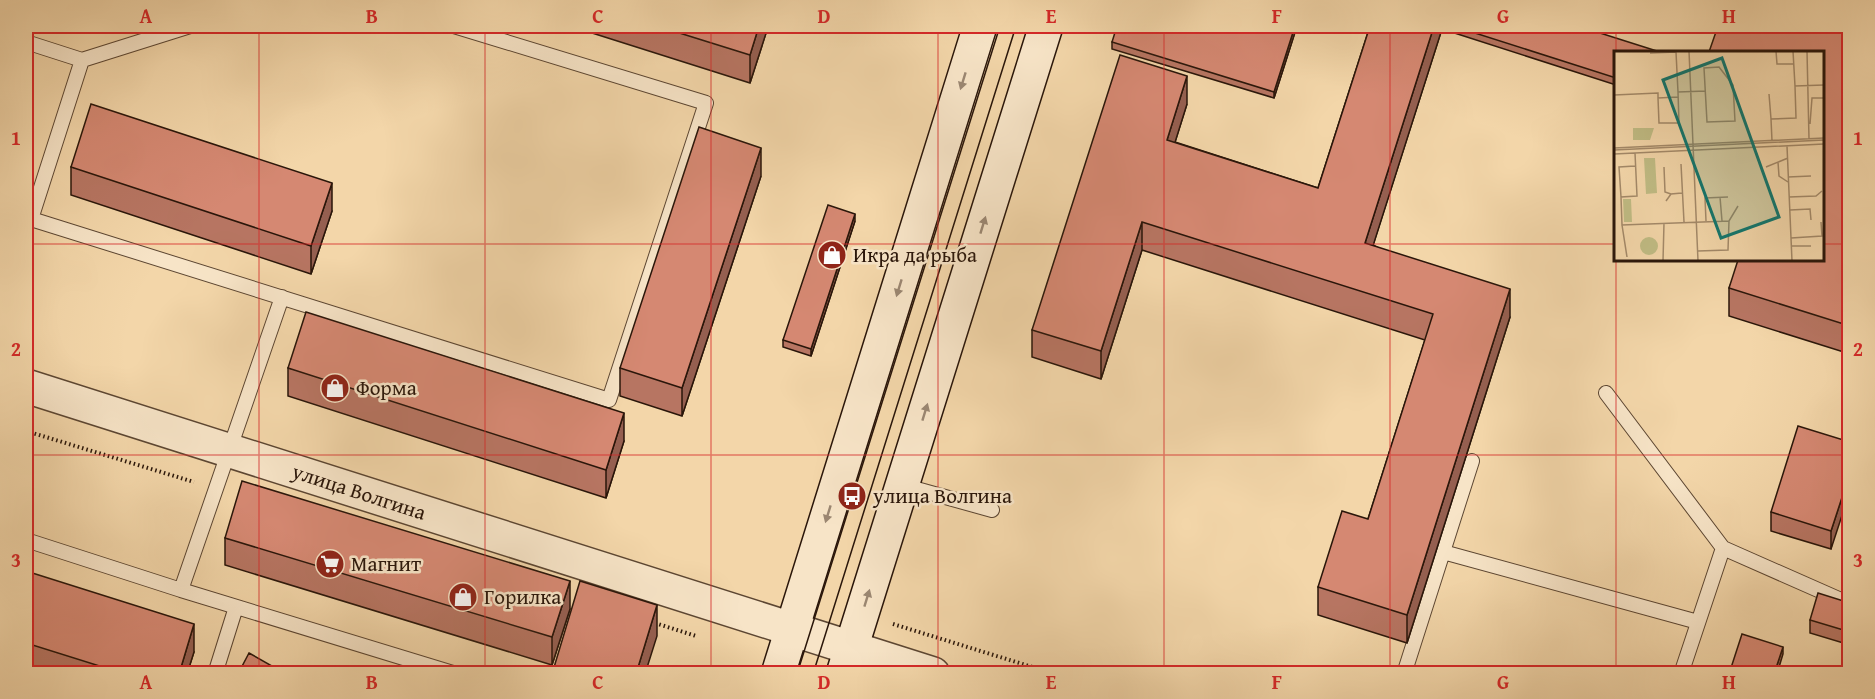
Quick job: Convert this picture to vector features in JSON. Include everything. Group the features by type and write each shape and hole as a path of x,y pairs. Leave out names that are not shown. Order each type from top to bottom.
{"main road":[{"path":"778,674 980,26"},
{"path":"847,661 1046,26"},
{"name":"улица Волгина","path":"26,386 792,629 847,661 933,674"}],"lane":[{"path":"26,42 82,60 190,26"},
{"path":"82,60 31,219 609,400 706,104 454,26"},
{"path":"181,590 282,297"},
{"path":"1606,393 1723,548 1850,604"},
{"path":"1404,674 1472,461"},
{"path":"902,485 992,510"},
{"path":"26,540 456,674"},
{"path":"1682,674 1723,548"},
{"path":"1443,552 1698,622"},
{"path":"215,674 236,607"}],"path":[{"path":"26,431 215,489"},
{"path":"649,621 706,639"},
{"path":"892,623 1055,674"}],"building":[{"path":"657,26 759,26 750,55"},
{"path":"1117,26 1295,26 1274,92 1112,42"},
{"path":"1370,26 1434,26 1365,243 1510,289 1407,615 1318,587 1342,511 1368,519 1433,314 1142,222 1101,351 1032,330 1120,55 1187,76 1167,140 1318,188"},
{"path":"1453,26 1578,26 1657,51 1614,51 1614,77"},
{"path":"1718,26 1850,26 1850,326 1729,288 1738,261 1824,261 1824,51 1709,51"},
{"path":"91,104 332,183 311,246 71,167"},
{"path":"699,127 761,148 682,388 620,368"},
{"path":"828,205 855,214 811,349 783,340"},
{"path":"306,312 624,413 606,470 288,368"},
{"path":"1798,426 1850,442 1850,473 1831,531 1771,512"},
{"path":"242,481 570,581 552,637 225,538"},
{"path":"26,571 194,624 179,674 125,674 26,643"},
{"path":"580,581 657,605 636,674 552,674"},
{"path":"1818,593 1850,603 1850,632 1810,620"},
{"path":"1742,634 1783,647 1774,674 1729,674"},
{"path":"249,653 286,674 238,674"}],"tram line":[{"path":"797,674 1000,26"},
{"path":"813,674 1016,26"}],"place":[{"name":"Икра да рыба","path":"832,255"},
{"name":"Форма","path":"335,388"},
{"name":"улица Волгина","path":"852,496"},
{"name":"Магнит","path":"330,564"},
{"name":"Горилка","path":"463,597"}]}
